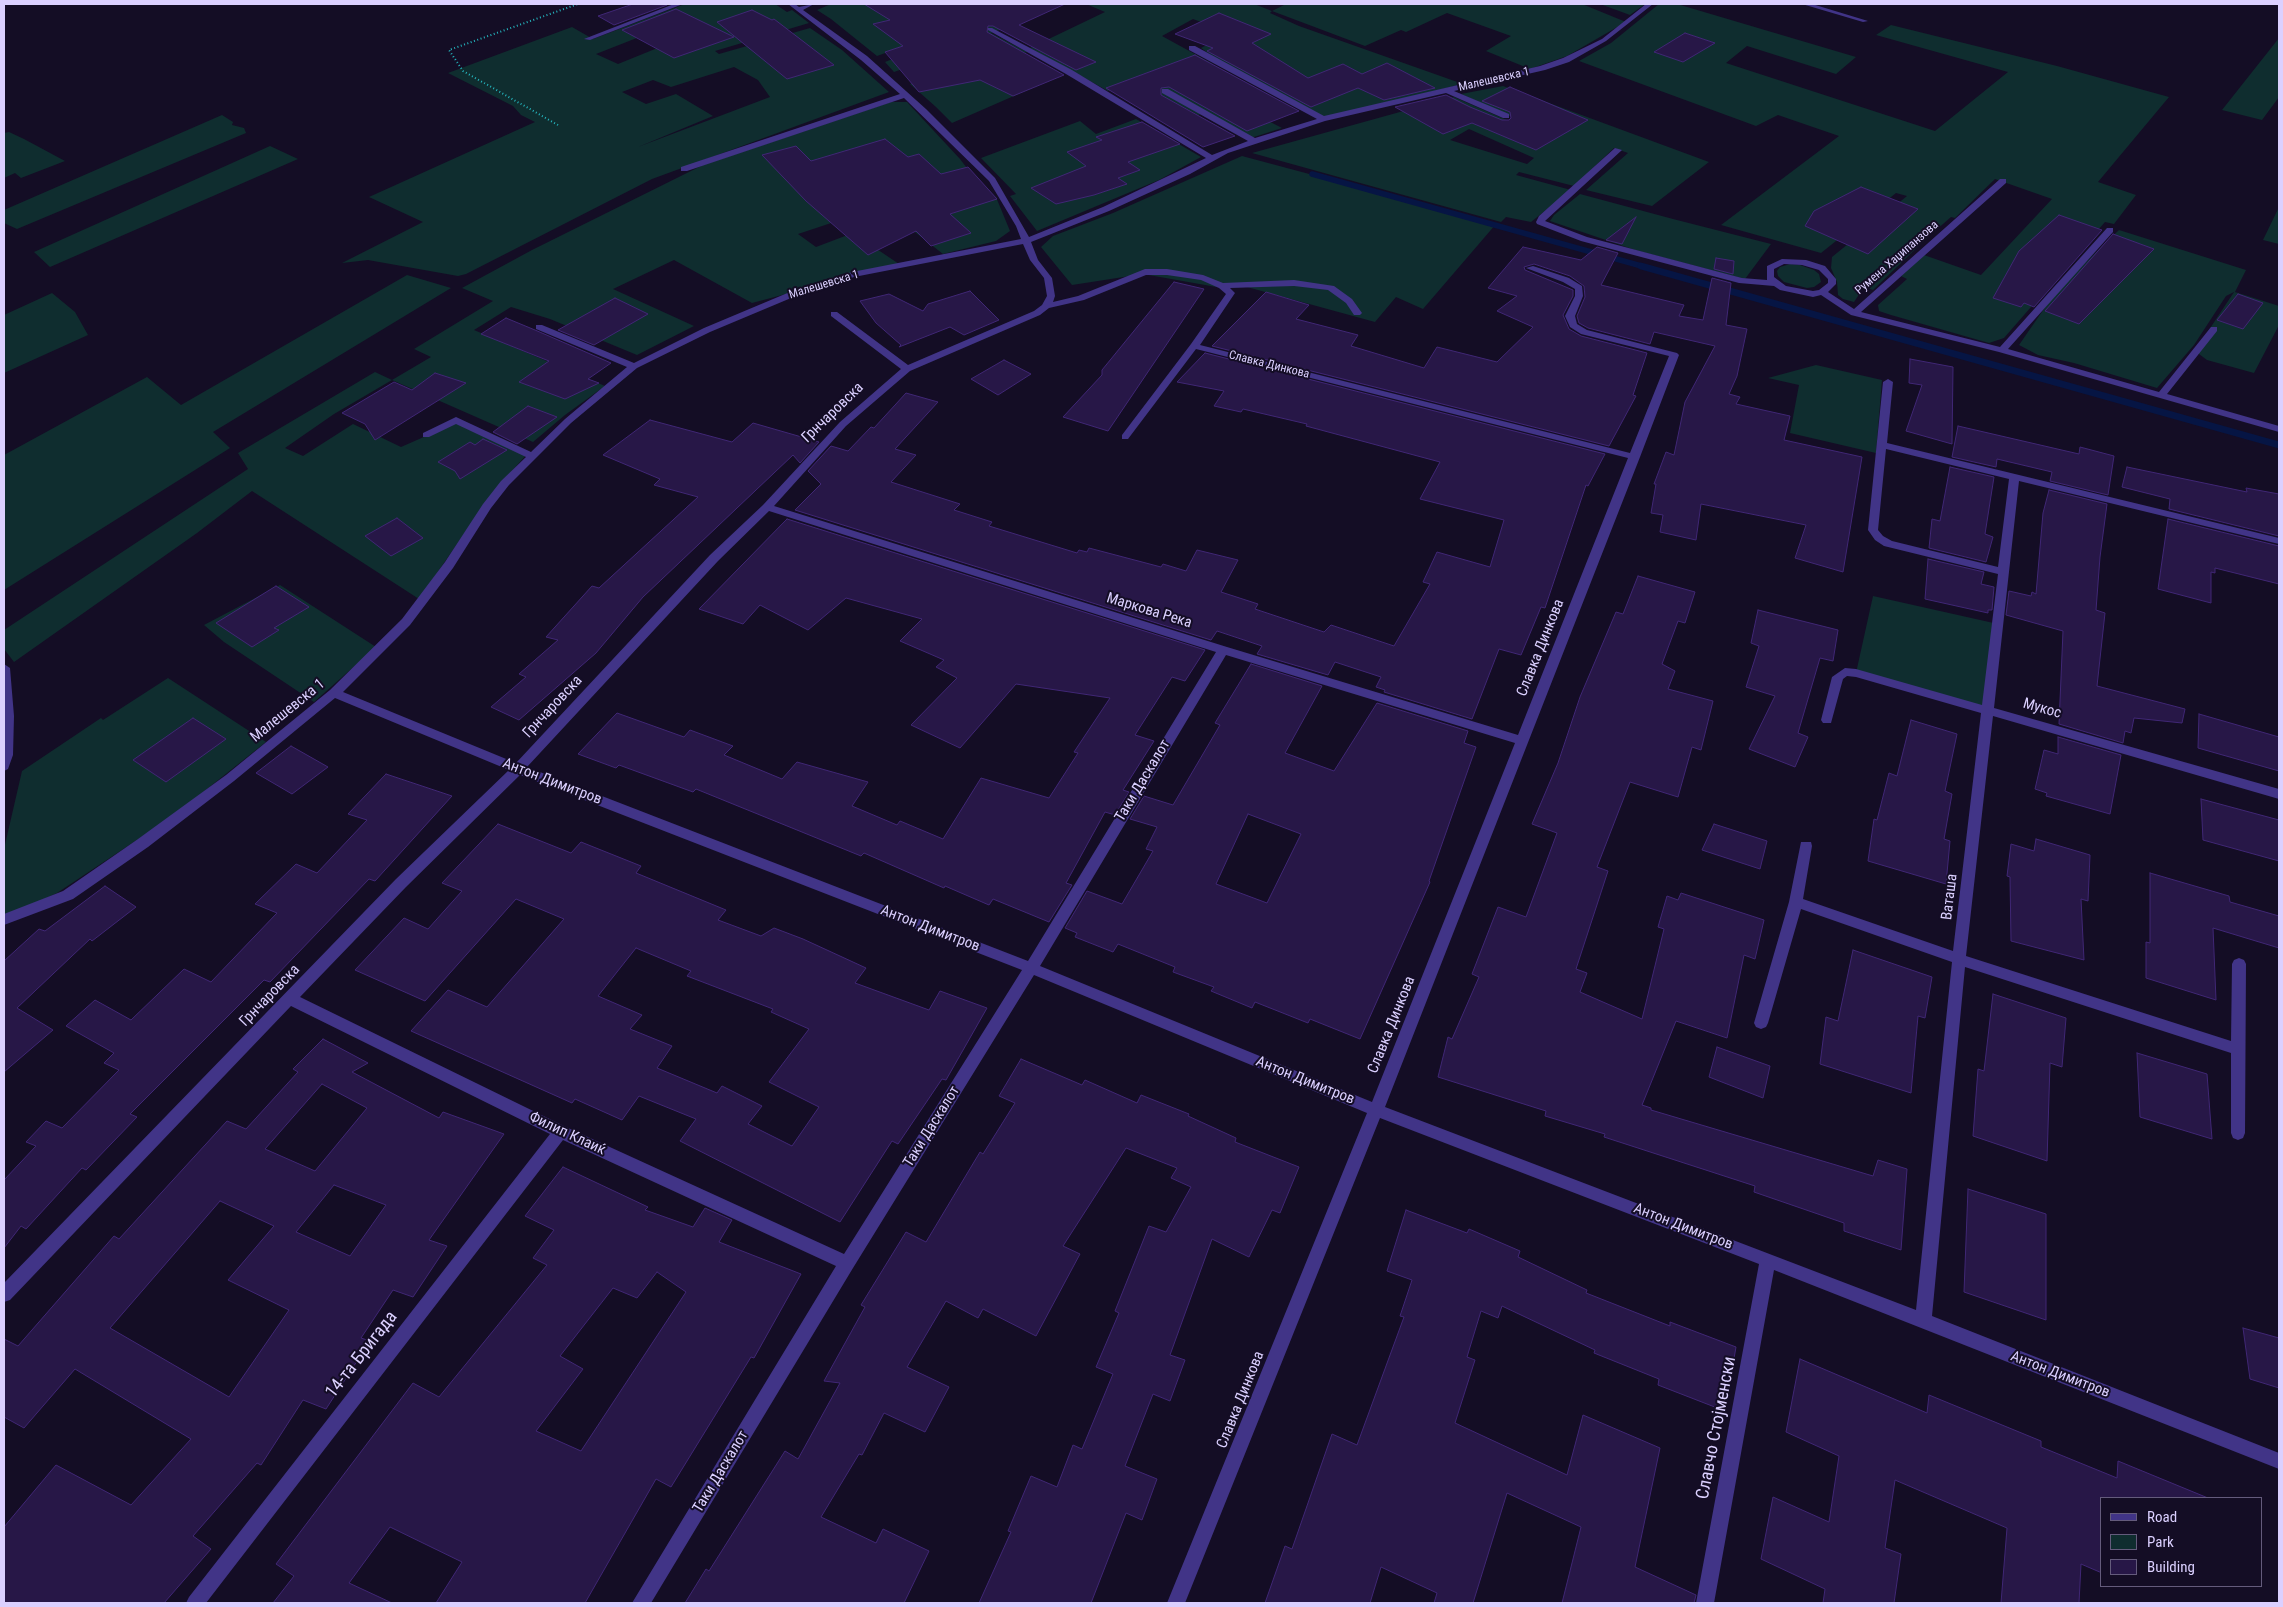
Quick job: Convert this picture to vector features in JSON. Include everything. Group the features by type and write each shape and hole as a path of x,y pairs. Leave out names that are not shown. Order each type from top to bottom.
{"street":[{"path":"588,39 680,4"},
{"path":"792,4 864,58 905,95 992,180 1020,226 1034,260 1048,278 1051,296 1046,306"},
{"path":"799,9 810,4"},
{"name":"Малешевска 1","path":"4,920 68,895 143,843 230,778 334,693 406,622 449,565 487,506 532,456 634,366 707,330 800,291 852,275 1026,241 1106,209 1187,172 1211,158 1254,141 1323,119 1449,91 1542,68 1566,60 1604,40 1650,4"},
{"path":"1805,4 1865,21"},
{"path":"990,30 1069,72 1211,158"},
{"path":"1192,48 1323,119"},
{"path":"1165,91 1254,141"},
{"path":"1449,91 1506,116"},
{"path":"684,169 905,95"},
{"path":"1618,150 1542,218 1540,222 1584,239 1742,281 1775,283 1783,288 1802,293 1822,292 1854,312"},
{"name":"Румена Хаџипанзова","path":"1854,312 2003,181"},
{"path":"2002,350 2110,230"},
{"name":"Румена Хаџипанзова","path":"1775,283 1769,273 1775,264 1792,261 1802,262 1822,268 1832,279 1832,284 1822,292"},
{"name":"Славка Динкова","path":"1176,1603 1376,1110 1674,355 1584,332 1573,325 1570,316 1580,296 1579,288 1566,280 1530,268"},
{"name":"Грнчаровска","path":"4,1294 401,883 518,769 714,558 767,507 843,424 907,369 1004,328 1046,306 1081,298 1145,272 1167,272 1203,278 1222,286"},
{"path":"1222,286 1294,283 1331,288 1349,301 1357,313"},
{"path":"1125,437 1194,346 1231,293 1222,286"},
{"name":"Румена Хаџипанзова","path":"1854,312 2162,394 2279,429"},
{"path":"834,314 907,369"},
{"path":"539,327 634,366"},
{"path":"2162,394 2214,329"},
{"name":"Славка Динкова","path":"1194,346 1635,457"},
{"path":"1888,382 1873,530 1879,538 1888,544 2003,572"},
{"path":"426,435 456,420 532,456"},
{"path":"1882,445 2279,541"},
{"name":"Ваташа","path":"1923,1321 1959,959 1989,710 2014,478"},
{"name":"Маркова Река","path":"767,507 1223,650 1522,740"},
{"name":"Таки Даскалот","path":"641,1603 847,1263 1031,968 1223,650"},
{"path":"4,668 8,716 7,754 4,766"},
{"name":"Мукос","path":"1827,720 1838,677 1845,672 1856,673 2279,794"},
{"name":"Антон Димитров","path":"334,693 518,769 1031,968 1376,1110 1768,1260 2279,1461"},
{"path":"1761,1023 1796,902 1806,846"},
{"path":"1796,902 1959,959 2237,1049"},
{"path":"2238,1133 2239,964"},
{"name":"Филип Клаиќ","path":"290,999 561,1132 847,1263"},
{"name":"14-та Бригада","path":"195,1603 561,1132"},
{"name":"Славчо Стојменски","path":"1704,1603 1768,1260"}],"path":[{"path":"558,125 463,70 449,50 578,4"}],"green space":[{"path":"685,4 775,4 787,12 792,10 809,23 715,51 719,54 810,28 842,50 889,92 652,179 466,274 458,276 368,260 342,263 423,222 369,197 535,122 521,115 513,106 448,73 572,27 593,39","holes":["675,23 692,34 618,64 596,54","734,67 758,80 770,97 638,147 713,116 676,94 646,104 622,92 653,80 671,87"]},
{"path":"831,4 900,4 911,11 935,4 952,13 977,4 983,4 1018,23 991,33 1027,52 1000,62 1039,85 952,123 910,84 989,57 971,45 894,72 885,62 920,48 913,43 877,56 817,10"},
{"path":"1086,4 1254,4 1272,11 1270,13 1299,26 1463,84 1323,118 1219,61 1201,48 1230,33 1193,19 1162,36 1213,64 1183,77 1282,128 1251,138 1205,113 1198,115 1133,80 1108,91 1030,48 1105,12"},
{"path":"1286,4 1582,4 1626,22 1567,56 1530,69 1486,51 1511,36 1447,13 1406,32 1401,30 1365,46 1272,11"},
{"path":"1600,4 1645,4 1630,15"},
{"path":"1659,4 1677,4 1856,57 1836,74 1747,46 1726,63 1935,131 2008,72 1876,35 1891,25 2057,66 2169,97 2098,182 2136,195 2114,224 2105,222 2004,338 1989,343 1879,311 1878,305 1907,279 1901,276 1924,255 1981,275 2052,199 1995,179 1955,218 1951,217 1927,238 1873,290 1864,287 1854,302 1843,299 1838,295 1837,282 1831,268 1832,257 1907,196 1896,193 1821,253 1721,225 1839,136 1778,115 1756,126 1579,61 1611,43"},
{"path":"2279,38 2279,97 2262,120 2222,110"},
{"path":"1503,86 1709,162 1652,206 1586,190 1628,153 1614,148 1574,186 1519,172 1516,175 1571,190 1531,222 1506,217 1501,222 1252,153 1454,97 1509,121 1514,118 1461,94","holes":["1469,129 1534,158 1527,164 1450,140"]},
{"path":"891,102 907,102 960,159 973,176 798,234 816,247 853,233 899,264 752,303 674,260 613,289 694,326 637,355 550,319 511,307 474,330 605,386 565,415 533,442 392,380 431,357 414,349 493,301 462,288 532,250 703,165"},
{"path":"222,115 233,122 232,125 244,128 246,133 17,229 4,223 4,210"},
{"path":"1136,119 1201,157 1159,180 1037,231 1010,196 1016,194 981,158 1080,121 1096,134"},
{"path":"9,132 65,161 21,178 15,173 4,178 4,133"},
{"path":"270,146 298,159 50,267 34,252"},
{"path":"1242,156 1496,224 1423,309 1396,297 1375,322 1247,287 1222,288 1143,274 1072,285 1041,247 1053,236 1113,213"},
{"path":"1580,194 1771,244 1745,279 1635,250 1550,221 1554,215"},
{"path":"996,197 1010,231 996,241 943,254 911,229"},
{"path":"2279,207 2279,244 2263,240"},
{"path":"2119,230 2246,270 2235,292 2279,306 2279,325 2254,373 2207,360 2195,351 2234,292 2226,296 2194,345 2157,388 2074,363 2038,355 2019,345 2057,290"},
{"path":"1790,264 1814,270 1819,274 1821,282 1814,287 1807,288 1784,282 1778,276 1777,271 1780,267"},
{"path":"407,275 451,288 213,432 230,448 4,590 4,455 147,377 181,405"},
{"path":"52,293 75,312 88,335 4,373 4,315"},
{"path":"1816,365 1882,380 1876,453 1790,433 1799,385 1768,378"},
{"path":"375,372 392,380 334,414 285,448 303,456 353,424 401,447 458,422 528,453 493,492 419,599 252,491 197,533 14,662 4,649 4,630 248,469 238,453"},
{"path":"280,585 376,647 314,702 224,642 204,625"},
{"path":"1873,596 1998,624 1989,710 1856,673"},
{"path":"168,678 266,742 173,816 57,893 4,918 4,849 22,771 101,718 103,720"}],"building":[{"path":"633,4 667,5 614,25 598,16"},
{"path":"864,4 1065,4 1019,25 1096,62 1076,70 993,26 988,26 987,32 1064,75 1013,96 980,80 919,92 885,52 903,46 873,24 890,20"},
{"path":"676,9 734,37 674,58 622,30"},
{"path":"752,10 772,20 774,19 834,65 787,79 717,22"},
{"path":"1219,13 1271,34 1252,43 1308,78 1343,64 1362,74 1387,63 1435,88 1384,100 1358,88 1311,107 1207,51 1213,48 1175,34"},
{"path":"1685,33 1715,43 1683,62 1654,52"},
{"path":"1195,55 1299,111 1247,131 1169,87 1161,88 1161,95 1235,136 1203,147 1106,88"},
{"path":"1510,87 1588,120 1536,150 1472,123 1443,134 1395,107 1446,95 1502,120 1509,120 1511,118 1510,112 1482,101"},
{"path":"1142,122 1180,144 1128,162 1140,170 1118,178 1127,184 1094,195 1056,204 1031,188 1086,166 1067,152 1102,140 1096,137"},
{"path":"885,139 908,157 919,154 941,174 968,167 997,199 950,214 971,233 931,246 916,231 868,255 806,201 762,155 796,146 811,161"},
{"path":"1861,187 1918,209 1868,254 1805,226 1814,211"},
{"path":"2059,215 2102,230 2034,307 2024,303 2021,307 1993,298 2019,251"},
{"path":"1636,217 1622,244 1606,240"},
{"path":"2113,234 2154,249 2079,324 2045,311"},
{"path":"1523,247 1581,260 1597,247 1618,253 1601,285 1684,305 1679,316 1703,320 1712,278 1731,283 1726,325 1747,329 1737,376 1729,394 1740,397 1736,404 1790,416 1784,440 1862,457 1843,572 1795,558 1806,525 1701,504 1696,540 1660,532 1663,515 1651,513 1656,484 1654,484 1666,452 1674,455 1685,402 1715,346 1654,332 1650,344 1588,328 1579,323 1577,316 1585,297 1584,286 1570,276 1534,264 1524,267 1525,270 1573,290 1573,296 1563,315 1569,329 1581,336 1647,353 1633,395 1636,396 1609,446 1212,346 1266,292 1309,305 1296,319 1358,335 1351,346 1424,368 1437,347 1497,362 1533,327 1497,311 1517,296 1488,288"},
{"path":"1716,258 1734,261 1733,274 1714,269"},
{"path":"1174,282 1204,289 1108,431 1063,417 1102,375 1102,370"},
{"path":"970,291 999,320 964,335 950,327 899,347 901,345 876,323 860,301 889,294 923,311 928,304"},
{"path":"2238,294 2263,303 2243,329 2217,320"},
{"path":"615,298 648,314 594,345 558,330"},
{"path":"506,318 611,363 588,379 599,383 565,399 519,382 549,361 481,334"},
{"path":"1205,353 1605,454 1588,486 1586,485 1545,608 1541,607 1521,655 1499,649 1472,719 1384,692 1385,690 1376,687 1381,677 1335,662 1328,675 1257,654 1262,646 1217,631 1211,640 795,510 821,484 808,471 831,446 848,451 871,427 874,428 906,393 938,402 895,449 916,455 891,482 960,504 954,510 992,522 989,526 1077,553 1079,550 1087,552 1089,548 1161,567 1163,564 1186,571 1197,550 1238,560 1221,592 1258,604 1255,609 1324,632 1331,625 1394,646 1430,584 1423,582 1437,552 1490,567 1504,520 1420,499 1440,462 1306,426 1307,424 1243,409 1241,412 1214,406 1224,391 1177,382"},
{"path":"1910,359 1953,367 1952,444 1906,431 1922,385 1909,383"},
{"path":"1004,360 1031,374 998,395 971,379"},
{"path":"435,373 466,383 375,440 365,424 342,413 394,382 412,390"},
{"path":"528,406 557,417 517,444 493,432"},
{"path":"650,420 732,442 753,423 819,442 800,463 793,455 643,597 596,653 519,720 491,707 526,677 519,674 558,640 546,637 592,586 599,588 698,497 654,485 660,479 603,455"},
{"path":"1958,426 2079,454 2080,447 2114,456 2108,495 2050,481 2052,472 1997,459 1996,467 1952,457"},
{"path":"483,439 507,450 460,479 455,471 438,462 470,442 475,445"},
{"path":"1950,467 1994,477 1985,534 1993,537 1986,562 1929,548 1932,519 1940,521"},
{"path":"2127,467 2247,492 2246,488 2279,494 2279,536 2169,509 2170,499 2122,487"},
{"path":"2049,490 2107,504 2096,610 2105,613 2097,686 2185,709 2182,723 2134,718 2131,733 2125,731 2123,743 2059,724 2063,631 2006,615 2009,591 2031,596 2032,592 2036,594 2043,513"},
{"path":"397,518 423,538 391,556 365,536"},
{"path":"787,519 1205,650 1185,681 1172,677 1135,735 1154,741 1123,790 1129,792 1115,815 1105,812 1066,883 1072,885 1049,922 993,899 989,905 945,886 944,888 864,853 861,856 696,789 693,792 619,765 616,768 578,754 617,713 684,737 690,730 733,746 724,755 782,779 797,762 868,782 852,806 897,825 900,821 943,839 981,778 1049,798 1078,753 1074,752 1110,698 1016,684 960,748 911,725 957,678 936,667 944,660 900,641 922,619 846,598 808,630 760,605 743,624 699,609"},
{"path":"2168,519 2279,546 2279,584 2215,568 2215,573 2211,572 2211,603 2158,589"},
{"path":"1928,559 1984,572 1981,584 1994,587 1992,610 1988,610 1988,613 1925,599"},
{"path":"1638,576 1695,592 1685,623 1678,621 1662,664 1675,671 1668,689 1713,701 1701,750 1692,747 1678,797 1630,782 1597,867 1608,871 1576,969 1587,973 1580,992 1642,1019 1664,929 1658,927 1667,896 1678,900 1681,893 1764,920 1755,959 1744,955 1727,1038 1676,1021 1642,1105 1651,1108 1651,1110 1873,1176 1878,1160 1907,1169 1901,1250 1844,1231 1844,1223 1754,1192 1755,1186 1604,1137 1605,1134 1545,1116 1546,1111 1438,1077 1448,1037 1452,1039 1479,977 1472,974 1498,907 1526,917 1557,833 1532,824 1558,763 1580,697 1616,612 1623,614"},
{"path":"276,586 309,607 274,628 279,630 252,647 216,623"},
{"path":"1758,610 1838,630 1833,661 1820,658 1798,733 1808,737 1795,767 1749,749 1775,696 1746,687 1759,646 1751,643"},
{"path":"1251,664 1322,686 1285,753 1334,771 1377,703 1468,731 1464,743 1476,747 1430,882 1360,1039 1310,1019 1308,1023 1255,1002 1252,1008 1211,991 1214,987 1173,972 1175,967 1118,944 1113,952 1075,937 1077,933 1065,928 1087,891 1122,904 1153,851 1146,849 1157,827 1130,819 1144,796 1173,805 1220,725 1215,723","holes":["1248,814 1301,834 1267,903 1216,884"]},
{"path":"2199,714 2279,737 2279,771 2198,748"},
{"path":"193,718 226,739 166,782 133,760"},
{"path":"1911,720 1957,734 1945,791 1952,794 1944,839 1950,841 1946,884 1868,861 1874,819 1877,820 1889,773 1897,776"},
{"path":"2058,737 2121,755 2110,814 2046,796 2047,793 2035,789 2044,750 2058,754"},
{"path":"291,746 328,767 292,794 256,773"},
{"path":"386,774 452,796 375,881 369,879 270,982 264,980 130,1114 137,1117 86,1170 82,1168 26,1229 21,1226 4,1248 4,1180 36,1146 26,1142 46,1121 62,1128 119,1070 104,1063 114,1053 66,1026 95,1000 131,1020 184,969 211,982 277,913 255,904 296,864 317,873 367,820 348,814"},
{"path":"2201,799 2279,820 2279,861 2203,840"},
{"path":"498,824 571,853 581,842 641,866 636,873 726,910 718,920 761,936 774,928 866,968 855,983 929,1010 940,991 987,1008 946,1080 942,1079 898,1144 892,1141 840,1222 680,1141 696,1119 639,1096 622,1120 575,1099 572,1103 411,1031 448,990 487,1007 564,919 516,899 425,1001 355,970 404,918 428,929 462,891 442,883","holes":["636,948 691,971 687,976 773,1009 771,1012 809,1029 769,1082 819,1107 792,1146 748,1124 762,1106 722,1086 717,1093 657,1068 672,1046 630,1029 642,1015 598,996"]},
{"path":"1714,824 1767,841 1760,869 1702,850"},
{"path":"2036,839 2090,855 2088,901 2081,899 2084,960 2011,941 2010,877 2007,876 2011,844 2034,851"},
{"path":"2150,873 2229,896 2230,902 2279,916 2279,948 2213,928 2216,1000 2146,978 2146,942 2150,943"},
{"path":"105,886 136,907 92,941 90,939 17,1008 53,1030 4,1072 4,961 39,929 45,931"},
{"path":"1853,950 1932,977 1925,1018 1918,1016 1911,1093 1820,1064 1826,1017 1838,1021"},
{"path":"1993,994 2066,1018 2062,1067 2050,1063 2047,1161 1973,1136 1978,1069 1984,1071"},
{"path":"323,1039 368,1063 352,1072 439,1118 443,1112 504,1134 429,1240 447,1246 413,1297 393,1290 361,1338 370,1341 326,1409 303,1400 261,1465 257,1463 193,1536 211,1549 164,1603 4,1603 4,1527 56,1465 131,1505 191,1439 75,1369 24,1428 4,1417 4,1339 18,1346 114,1236 119,1239 227,1121 246,1129 298,1072 293,1069","holes":["322,1084 367,1108 315,1171 265,1149","334,1185 386,1205 350,1256 296,1232","220,1201 274,1226 228,1280 289,1310 229,1397 110,1328"]},
{"path":"1717,1047 1770,1066 1763,1098 1709,1077"},
{"path":"2137,1053 2207,1074 2212,1139 2140,1117"},
{"path":"1021,1059 1082,1085 1085,1080 1137,1103 1141,1095 1189,1114 1188,1116 1236,1138 1235,1142 1299,1167 1280,1213 1272,1210 1249,1257 1212,1239 1170,1355 1185,1360 1170,1401 1153,1394 1125,1466 1157,1479 1142,1520 1126,1513 1091,1603 979,1603 1011,1532 1008,1531 1031,1476 1057,1487 1073,1445 1082,1449 1113,1374 1096,1367 1119,1313 1115,1311 1149,1226 1166,1232 1191,1187 1171,1178 1177,1168 1126,1148 1063,1246 1080,1254 1036,1336 983,1309 978,1318 946,1301 907,1367 949,1387 925,1432 884,1413 862,1455 859,1454 821,1517 876,1543 883,1529 929,1551 904,1603 685,1603 706,1569 709,1571 785,1451 798,1459 840,1383 824,1381 865,1307 861,1305 906,1232 926,1242 980,1152 983,1154 1015,1103 999,1096"},
{"path":"563,1167 648,1207 645,1210 693,1227 705,1208 732,1220 719,1242 801,1274 754,1358 751,1357 671,1487 656,1479 585,1603 436,1603 462,1562 390,1527 349,1583 392,1603 273,1603 294,1576 276,1564 413,1383 439,1397 547,1265 533,1258 554,1230 525,1216","holes":["657,1272 686,1292 581,1451 536,1431 583,1369 560,1356 613,1288 637,1298"]},
{"path":"1968,1189 2046,1214 2046,1320 1964,1292"},
{"path":"1406,1210 1467,1233 1469,1229 1520,1251 1518,1257 1587,1290 1586,1293 1670,1326 1670,1322 1736,1347 1725,1411 1658,1385 1659,1379 1594,1353 1595,1350 1502,1306 1498,1318 1481,1311 1467,1357 1475,1360 1455,1423 1567,1475 1583,1415 1660,1448 1635,1567 1696,1595 1694,1603 1562,1603 1581,1527 1507,1493 1473,1603 1434,1603 1437,1593 1381,1567 1370,1603 1265,1603 1285,1546 1292,1549 1332,1434 1357,1445 1404,1317 1400,1316 1412,1280 1387,1271"},
{"path":"2243,1328 2279,1338 2279,1388 2250,1379"},
{"path":"1800,1359 1927,1413 1929,1395 2041,1441 2041,1447 2117,1478 2118,1461 2206,1497 2100,1497 2100,1572 2081,1564 2079,1603 2001,1603 2007,1528 1895,1480 1885,1548 1901,1554 1894,1603 1823,1603 1825,1589 1761,1559 1773,1497 1829,1522 1839,1456 1786,1432"}],"waterway":[{"path":"1312,174 1645,267"},
{"path":"1641,266 2279,445"}]}
